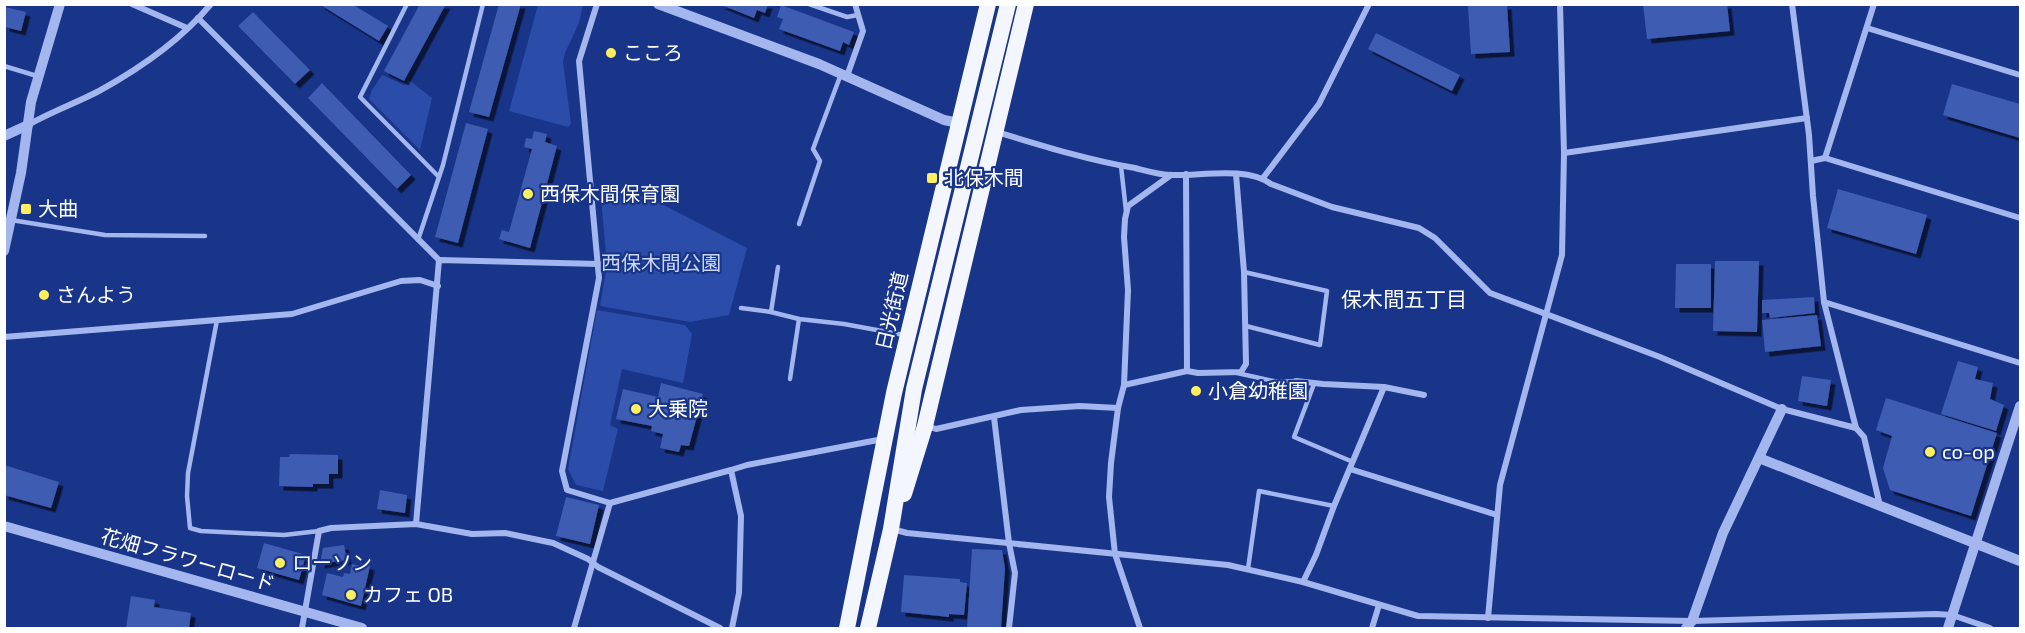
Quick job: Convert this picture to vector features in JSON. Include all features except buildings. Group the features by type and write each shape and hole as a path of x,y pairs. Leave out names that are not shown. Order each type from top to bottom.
{"highway":[{"name":"日光街道","path":"847,628 884,439 988,4"},
{"name":"日光街道","path":"868,628 891,529 914,389 1008,4"},
{"path":"891,529 916,460 925,426 1026,4"}],"street":[{"path":"4,251 21,173 37,76 60,4"},
{"path":"132,4 187,28"},
{"path":"4,136 98,91 139,67 187,28 211,4"},
{"path":"597,4 579,61 599,278 562,471 567,490 610,503 747,465 884,439"},
{"path":"658,4 844,75 944,120 959,123"},
{"path":"844,75 863,31 855,4"},
{"path":"1263,178 1319,104 1369,4"},
{"path":"1488,618 1500,485 1562,255 1564,153 1560,4"},
{"path":"1792,4 1811,161 1824,302 1856,428 1864,437 1880,506"},
{"path":"1824,158 1874,4"},
{"path":"198,18 439,260 599,264"},
{"path":"1867,28 2020,75"},
{"path":"1564,153 1806,118"},
{"path":"995,131 1045,148 1121,166 1172,175 1236,174 1263,178 1271,184 1332,207 1419,228 1435,238 1490,293 1660,357 1782,409 1856,428"},
{"path":"1811,161 1824,158 2020,218"},
{"path":"1185,174 1186,372"},
{"path":"1124,386 1186,372 1236,373 1241,372 1246,364 1244,272 1236,174"},
{"path":"1140,628 1115,554 1109,497 1118,408 1124,386 1128,290 1124,237 1128,206 1172,175"},
{"path":"416,524 439,260"},
{"path":"4,337 292,314 401,281 420,280 438,286"},
{"path":"1824,302 2020,363"},
{"path":"1296,381 1384,387 1424,395"},
{"path":"1303,582 1384,387"},
{"path":"925,426 936,429 1021,410 1058,406 1118,408"},
{"path":"1948,628 2020,406"},
{"path":"1689,625 1723,533 1782,409"},
{"path":"994,417 1009,543 1015,573 1009,628"},
{"path":"1758,458 2020,561"},
{"path":"1351,465 1497,515"},
{"path":"731,470 741,516 739,592 732,628"},
{"path":"574,628 610,503"},
{"path":"302,628 319,531 331,528 416,524 472,534 505,533 553,543 720,628"},
{"name":"花畑フラワーロード","path":"4,526 362,628"},
{"path":"891,529 907,533 1228,565 1303,582 1418,616 1689,625 1952,615 1990,628"},
{"path":"1372,628 1379,605"}],"lane":[{"path":"407,4 360,97 438,176"},
{"path":"418,240 443,165 483,4"},
{"path":"810,4 847,17 858,15"},
{"path":"4,66 37,76"},
{"path":"799,224 820,161 813,149 844,75"},
{"path":"1121,166 1126,214"},
{"path":"11,220 105,236 205,236"},
{"path":"771,312 778,267"},
{"path":"1244,272 1327,291 1320,345 1246,326"},
{"path":"741,308 908,336"},
{"path":"790,379 799,319"},
{"path":"217,320 188,473 187,496 190,528 201,531 284,535 319,531"},
{"path":"1236,373 1278,382 1296,381"},
{"path":"1314,384 1294,437 1351,465"},
{"path":"1248,569 1259,491 1334,506"}],"green space":[{"path":"538,5 583,5 579,23 563,62 571,124 568,127 509,111"},
{"path":"382,75 404,85 409,80 432,98 420,150 369,99"},
{"name":"西保木間公園","path":"622,191 652,199 747,248 729,315 690,322 600,306 607,265 601,198"},
{"path":"597,310 685,325 692,334 683,383 622,369 610,425 618,429 603,491 576,485 568,469"}],"place":[{"name":"こころ","path":"611,53"},
{"name":"北保木間","path":"932,178"},
{"name":"西保木間保育園","path":"528,194"},
{"name":"大曲","path":"26,209"},
{"name":"さんよう","path":"44,295"},
{"name":"小倉幼稚園","path":"1196,391"},
{"name":"大乗院","path":"636,409"},
{"name":"co-op","path":"1930,452"},
{"name":"ローソン","path":"280,563"},
{"name":"カフェ OB","path":"351,595"}],"district":[{"name":"保木間五丁目","path":"1404,300"}]}
